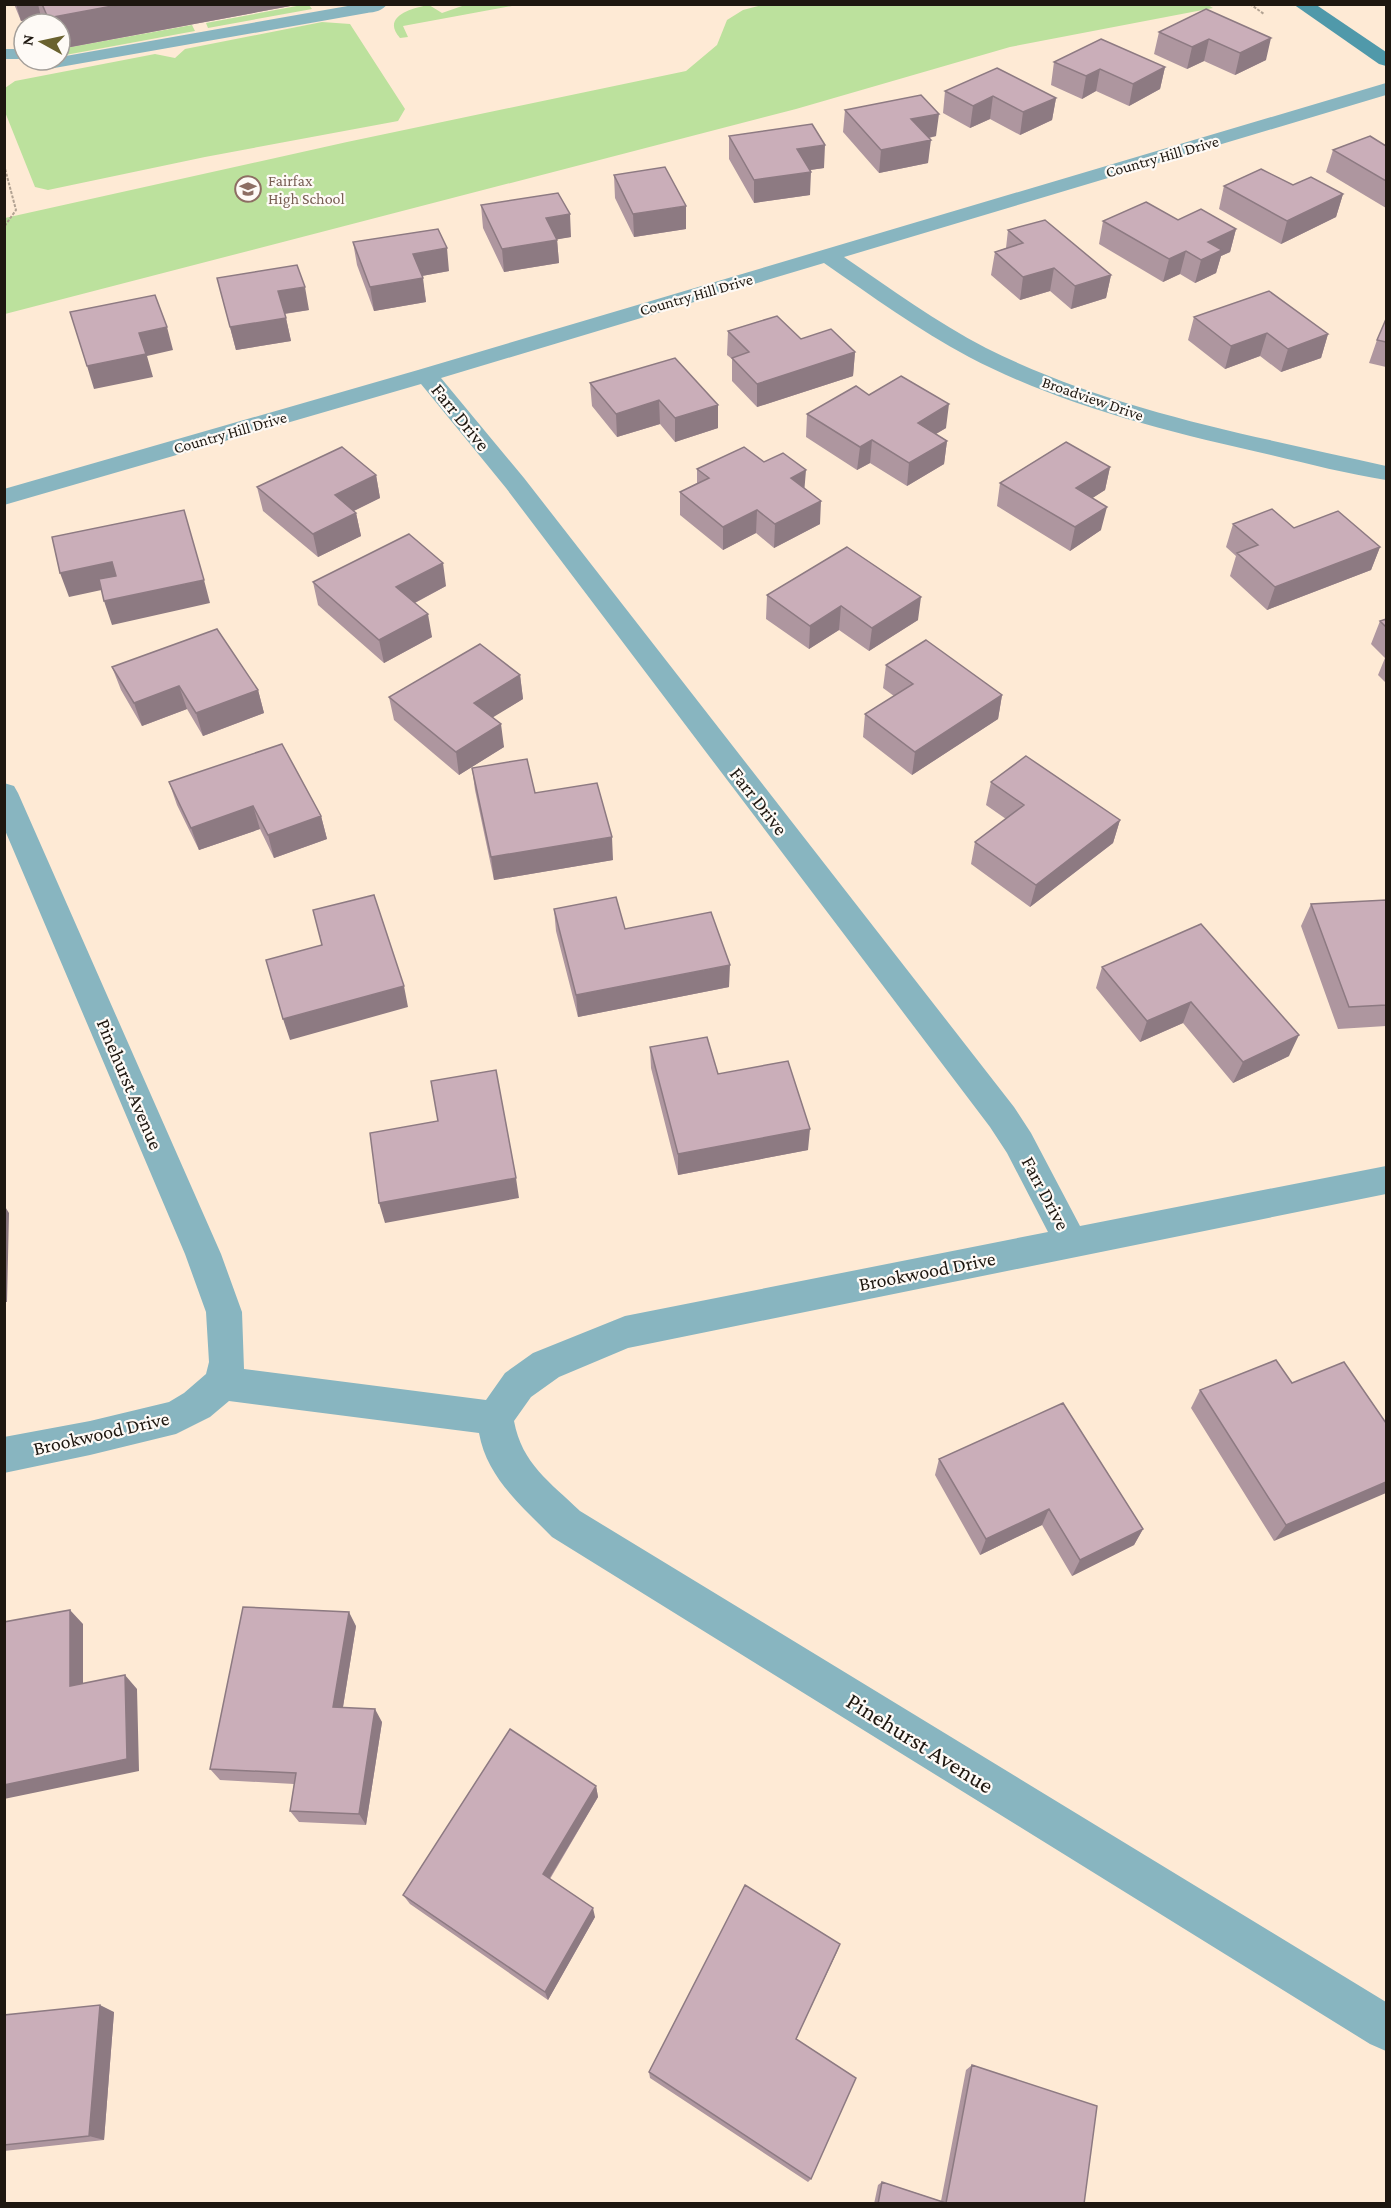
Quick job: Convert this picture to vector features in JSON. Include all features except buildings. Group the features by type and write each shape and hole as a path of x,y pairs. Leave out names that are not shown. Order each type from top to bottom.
{"main road":[{"path":"1302,4 1386,60"}],"street":[{"name":"Country Hill Drive","path":"4,497 426,375 1386,89"},
{"name":"Broadview Drive","path":"828,256 928,325 979,353 1036,379 1107,405 1186,429 1386,473"},
{"name":"Farr Drive","path":"426,375 515,483 1002,1117 1019,1143 1071,1242"},
{"name":"Pinehurst Avenue","path":"4,793 203,1254 224,1312 227,1362 223,1383"},
{"name":"Brookwood Drive","path":"495,1418 518,1385 546,1365 625,1332 1386,1180"},
{"name":"Brookwood Drive","path":"4,1455 90,1438 176,1417 197,1405 223,1383"},
{"path":"223,1383 495,1418"},
{"name":"Pinehurst Avenue","path":"495,1418 501,1445 515,1473 566,1524 1386,2028"}],"lane":[{"path":"72,60 373,6"}],"path":[{"path":"4,165 16,210 7,226 4,226"}],"green space":[{"path":"766,4 1206,4 1213,8 1010,47 796,109 5,314 5,218 347,142 686,71 717,45 727,20 743,10"},
{"path":"309,5 312,9 208,28 206,23"},
{"path":"429,5 442,13 465,5 517,5 403,26 408,37 400,38 395,31 396,19 414,8"},
{"path":"322,22 350,24 405,109 398,121 205,157 48,190 35,187 5,112 5,88 15,81 72,72 72,70 155,54 175,58 185,49"},
{"path":"192,25 195,31 72,54 72,47"}],"place":[{"name":"Fairfax High School","path":"248,189"}]}
